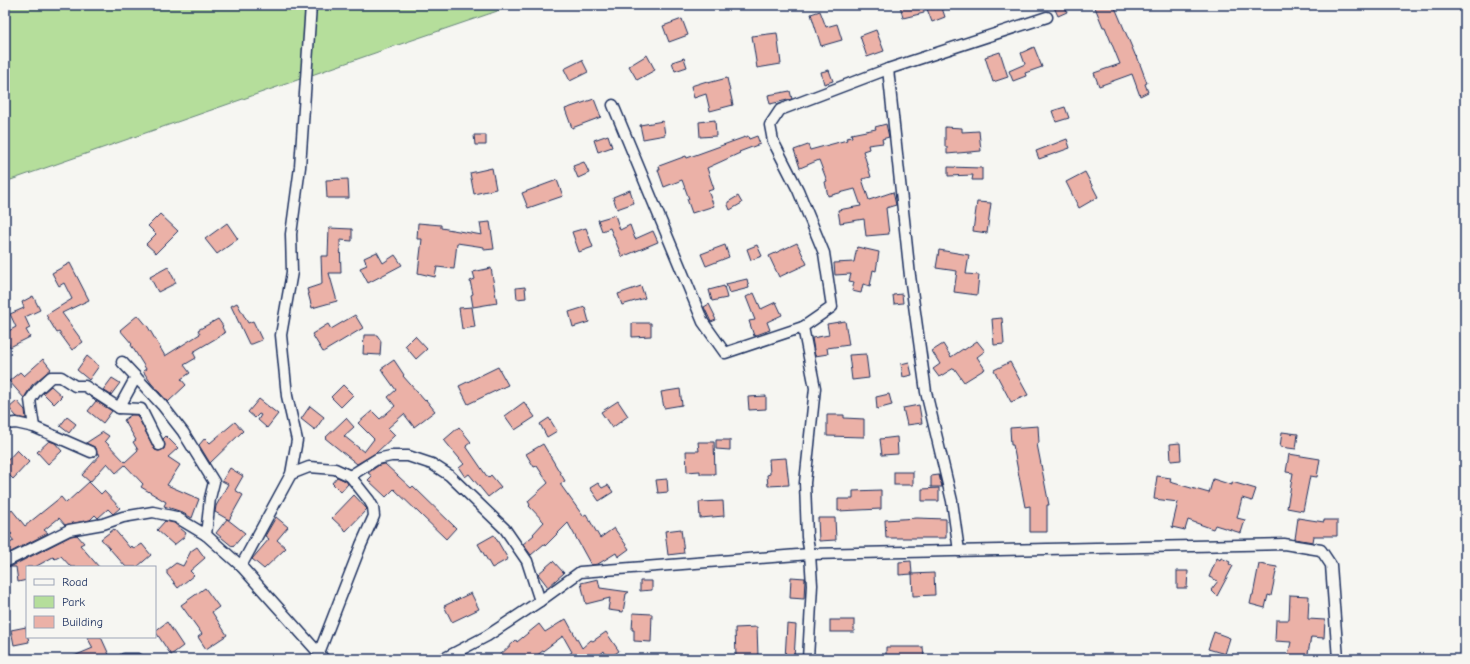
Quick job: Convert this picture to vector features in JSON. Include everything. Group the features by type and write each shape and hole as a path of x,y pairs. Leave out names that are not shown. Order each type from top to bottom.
{"street":[{"path":"242,566 290,474 297,440 286,396 281,335 292,272 290,234 300,167 311,5"},
{"path":"612,105 702,322 725,353 803,327 832,307 824,253 798,190 773,141 770,125 780,110 888,69 1047,17"},
{"path":"888,69 910,276 926,392 952,501 959,551"},
{"path":"803,327 815,388 805,482 807,536 812,585 808,659"},
{"path":"122,362 162,405 183,432 214,482 210,498 206,535"},
{"path":"34,427 30,400 37,390 51,377 61,377 75,386 85,386 119,408 141,409 154,396"},
{"path":"119,408 136,377"},
{"path":"141,409 159,444"},
{"path":"5,424 16,423 34,427 91,452"},
{"path":"350,476 377,459 391,456 408,456 432,464 449,475 505,529 527,561 540,601"},
{"path":"5,562 69,530 103,524 123,517 154,512 176,517 206,535 242,566 322,656 361,545 374,516 373,507 350,476 335,469 309,467 290,474"},
{"path":"442,659 487,636 540,601 580,572 810,554 1284,544 1321,550 1331,565 1338,659"},
{"path":"124,659 138,659"}],"green space":[{"path":"5,5 515,5 5,182"}],"building":[{"path":"900,5 923,5 924,13 903,18"},
{"path":"941,5 945,17 932,22 927,9"},
{"path":"1053,5 1064,5 1067,12 1058,16"},
{"path":"1094,5 1114,5 1136,57 1137,56 1147,83 1145,84 1148,92 1140,96 1132,74 1099,86 1094,73 1120,64"},
{"path":"820,11 826,27 837,24 842,40 821,46 811,14"},
{"path":"682,19 688,35 669,42 663,26"},
{"path":"876,30 884,51 867,57 860,36"},
{"path":"777,33 781,64 757,68 752,36"},
{"path":"1034,47 1042,67 1025,73 1026,76 1013,81 1009,71 1025,64 1021,53"},
{"path":"1000,52 1008,77 993,82 985,57"},
{"path":"647,55 655,70 637,80 629,66"},
{"path":"684,58 687,67 675,71 672,62"},
{"path":"582,60 588,72 570,81 564,69"},
{"path":"829,70 833,81 824,84 821,72"},
{"path":"727,78 733,105 710,111 706,94 694,98 691,86 707,81 708,83"},
{"path":"790,91 792,99 770,104 768,95"},
{"path":"594,99 601,117 572,128 565,109"},
{"path":"1065,107 1069,118 1056,122 1052,111"},
{"path":"715,120 716,136 700,137 699,122"},
{"path":"663,121 665,135 643,139 640,125"},
{"path":"886,124 889,137 882,139 883,143 868,145 869,149 863,151 871,177 862,179 869,200 893,192 896,205 886,208 889,234 866,236 864,219 840,223 838,210 861,206 855,189 828,196 825,182 827,181 819,160 800,168 794,150 808,145 810,150 847,140 846,138 852,137 851,134 876,129 875,127"},
{"path":"945,127 962,128 962,132 979,131 981,151 947,154 947,147 945,147"},
{"path":"474,135 486,135 486,145 475,145"},
{"path":"608,135 612,147 598,152 594,140"},
{"path":"748,136 749,139 757,136 760,144 739,152 740,153 707,168 714,189 708,191 714,206 692,213 682,180 664,187 658,170 660,170 659,166 686,156 687,158"},
{"path":"1067,139 1070,148 1039,159 1036,151"},
{"path":"584,162 589,173 578,178 573,166"},
{"path":"948,167 982,168 982,180 972,180 973,175 948,176"},
{"path":"492,168 496,189 474,194 470,173"},
{"path":"1085,172 1098,197 1079,208 1066,182"},
{"path":"348,179 349,198 327,198 326,180"},
{"path":"557,180 563,196 528,208 522,193"},
{"path":"630,190 634,203 617,209 613,197"},
{"path":"738,196 742,203 730,210 728,202"},
{"path":"977,202 991,203 987,233 973,231"},
{"path":"160,214 178,231 156,253 146,244 156,234 148,226"},
{"path":"615,215 620,230 630,225 635,239 653,231 658,242 622,257 610,228 602,231 598,220"},
{"path":"490,222 494,249 484,250 484,247 457,243 454,269 437,267 435,277 418,273 422,239 417,239 418,223 441,225 441,228 482,235 480,223"},
{"path":"227,223 238,239 217,254 205,239"},
{"path":"329,228 352,229 352,241 340,240 341,273 329,273 337,301 312,308 307,289 322,284 321,256 328,256"},
{"path":"586,228 593,247 579,252 572,232"},
{"path":"797,243 807,264 779,277 769,256"},
{"path":"725,245 729,257 706,266 701,254"},
{"path":"757,245 762,256 751,260 747,249"},
{"path":"857,247 879,252 876,271 873,270 870,286 863,284 861,293 852,291 854,282 849,281 851,274 835,275 834,263 854,262"},
{"path":"939,250 969,255 966,274 979,275 977,295 954,292 957,271 936,268"},
{"path":"377,252 383,263 395,255 402,265 368,283 360,268 367,265 364,258"},
{"path":"70,263 89,300 62,313 83,342 72,350 59,332 57,333 46,315 72,299 64,283 59,286 52,273"},
{"path":"168,267 176,283 158,292 150,277"},
{"path":"491,268 497,303 473,307 471,295 473,294 470,281 475,279 473,272"},
{"path":"747,279 749,288 729,293 726,284"},
{"path":"641,286 645,298 622,305 618,294"},
{"path":"724,286 727,298 712,301 709,290"},
{"path":"525,287 526,298 517,299 516,288"},
{"path":"754,293 761,309 776,302 782,315 767,322 770,330 754,336 749,321 755,320 746,297"},
{"path":"902,294 903,303 894,304 893,295"},
{"path":"33,296 40,310 25,317 30,328 26,330 30,337 10,347 5,337 5,333 16,327 10,314 24,308 22,302"},
{"path":"237,303 248,323 253,321 262,340 249,344 231,306"},
{"path":"709,304 716,320 711,322 704,307"},
{"path":"472,307 475,327 462,329 459,308"},
{"path":"585,307 589,322 573,327 569,312"},
{"path":"138,315 148,327 165,356 200,334 198,330 218,319 223,326 222,327 225,333 193,352 196,358 184,365 190,373 181,379 186,385 168,402 151,383 143,371 146,369 131,345 132,344 120,330"},
{"path":"355,315 363,328 323,352 312,334 328,324 331,329"},
{"path":"1002,318 1004,344 994,345 992,319"},
{"path":"845,321 849,345 827,348 828,354 815,356 812,338 829,335 827,324"},
{"path":"632,323 651,323 651,336 632,337"},
{"path":"364,335 377,335 381,341 380,355 363,354"},
{"path":"415,336 427,349 416,359 405,346"},
{"path":"977,341 985,351 977,357 985,369 964,382 954,368 939,377 933,369 940,364 932,351 943,344 951,357"},
{"path":"866,354 869,378 852,380 849,355"},
{"path":"87,356 99,366 89,380 77,370"},
{"path":"43,359 51,369 32,385 24,398 9,381 20,372 24,376"},
{"path":"394,360 404,375 403,376 435,411 414,427 404,414 388,428 395,435 376,453 357,464 325,438 346,418 354,427 344,436 364,452 374,439 358,423 372,411 380,419 395,406 388,397 396,390 381,369"},
{"path":"909,362 912,375 903,377 901,364"},
{"path":"1010,362 1028,395 1011,402 994,370"},
{"path":"498,367 508,385 468,404 459,386"},
{"path":"112,378 120,383 111,395 103,390"},
{"path":"343,385 353,395 341,407 331,397"},
{"path":"51,386 62,396 54,404 43,393"},
{"path":"680,389 682,405 664,408 661,392"},
{"path":"889,394 892,405 877,409 876,397"},
{"path":"766,396 766,409 749,410 748,397"},
{"path":"259,399 278,414 267,428 258,420 261,415 259,414 255,418 248,412"},
{"path":"17,401 25,410 26,419 17,417 9,408"},
{"path":"96,401 112,411 103,423 88,411"},
{"path":"618,401 628,416 612,428 601,412"},
{"path":"524,402 535,417 515,430 505,416"},
{"path":"919,405 922,423 907,425 903,408"},
{"path":"310,406 324,417 315,430 301,419"},
{"path":"131,415 137,415 155,450 159,451 164,449 165,445 163,439 166,436 178,448 168,457 180,465 167,485 199,499 192,518 179,511 164,506 166,502 141,487 143,484 125,465 116,473 107,463 90,482 82,475 100,455 97,453 96,448 86,443 103,432 109,436 105,441 125,462 138,450 133,442 136,440 124,420"},
{"path":"827,415 844,415 844,418 864,419 864,437 827,436"},
{"path":"67,417 76,424 69,433 60,426"},
{"path":"549,418 557,431 547,437 540,424"},
{"path":"235,422 243,431 210,463 199,445 205,438 210,443"},
{"path":"1038,426 1039,443 1037,444 1049,505 1047,505 1047,532 1030,532 1030,506 1025,507 1013,445 1011,445 1010,428"},
{"path":"459,427 471,442 466,446 488,478 491,475 501,487 488,497 469,474 465,477 459,468 464,464 444,440"},
{"path":"1282,432 1298,434 1296,449 1280,447"},
{"path":"897,437 898,454 882,455 880,439"},
{"path":"716,440 730,440 730,450 716,449"},
{"path":"49,441 55,443 62,451 48,464 37,452"},
{"path":"698,442 714,442 715,474 700,474 700,471 687,472 686,451 699,451"},
{"path":"1180,443 1181,460 1171,461 1170,444"},
{"path":"543,444 565,481 560,484 583,516 586,514 600,538 614,528 629,549 618,557 616,553 598,564 591,565 568,523 545,546 544,544 531,555 523,544 534,535 533,534 544,522 529,506 528,501 548,483 537,466 534,467 526,454"},
{"path":"17,450 29,462 13,479 5,471 5,463"},
{"path":"1289,454 1320,459 1317,477 1310,476 1303,511 1287,508 1293,473 1286,472"},
{"path":"786,458 789,485 768,486 767,475 770,474 769,459"},
{"path":"385,464 411,488 413,486 456,528 446,539 394,489 386,497 368,480 372,476 368,473 379,465"},
{"path":"230,468 243,476 235,490 243,495 229,520 215,512 216,506 228,484 222,481"},
{"path":"894,472 913,472 913,485 894,485"},
{"path":"939,475 942,487 931,487 931,476"},
{"path":"1157,476 1171,478 1170,482 1209,493 1213,479 1232,485 1232,482 1256,489 1252,501 1242,498 1237,518 1245,520 1241,533 1215,525 1213,529 1188,520 1185,530 1172,527 1178,502 1154,499"},
{"path":"337,477 346,481 348,484 341,492 332,483"},
{"path":"667,479 668,492 658,493 656,480"},
{"path":"89,482 101,494 104,491 120,508 113,514 108,509 98,518 95,515 90,520 65,525 59,518 44,530 48,533 5,555 5,545 14,541 10,536 12,534 5,527 5,517 12,510 25,526 61,497 66,503"},
{"path":"598,483 602,488 608,485 613,492 599,501 590,488"},
{"path":"939,488 939,501 922,501 922,489"},
{"path":"881,490 881,509 838,511 838,499 853,499 853,491"},
{"path":"354,495 367,509 346,531 332,518"},
{"path":"723,501 724,516 700,518 699,502"},
{"path":"276,517 288,527 277,540 286,548 264,569 252,559 269,539 265,536"},
{"path":"818,518 835,518 836,540 819,541"},
{"path":"917,518 946,519 946,538 886,538 885,520"},
{"path":"1298,518 1324,522 1324,520 1337,520 1337,536 1314,536 1313,542 1295,539"},
{"path":"227,519 245,533 233,547 216,533"},
{"path":"165,521 174,523 186,533 184,537 174,545 157,530"},
{"path":"114,529 130,548 132,546 134,549 142,544 151,555 138,566 125,566 101,539"},
{"path":"681,529 684,553 668,555 665,531"},
{"path":"77,535 84,543 80,545 98,566 70,566 61,556 55,559 53,557 37,566 26,566 26,580 18,582 16,567 10,567 71,536"},
{"path":"494,535 508,559 492,568 478,544"},
{"path":"197,547 205,558 190,571 194,575 178,588 174,583 173,584 174,582 167,574 167,570 176,563 183,566 191,551"},
{"path":"1217,558 1230,562 1229,564 1233,566 1217,596 1211,590 1218,581 1209,577"},
{"path":"553,561 564,573 548,587 538,574"},
{"path":"911,561 912,574 899,575 899,562"},
{"path":"1259,564 1277,567 1271,596 1268,595 1265,608 1250,604"},
{"path":"1177,571 1188,571 1187,588 1177,588"},
{"path":"934,573 935,595 913,596 912,574"},
{"path":"791,577 805,578 804,599 790,598"},
{"path":"598,579 600,588 629,592 626,594 623,612 608,610 610,598 586,604 581,583"},
{"path":"640,581 652,581 652,590 640,591"},
{"path":"205,588 219,607 212,612 227,635 206,649 198,637 202,634 181,605"},
{"path":"471,593 479,609 452,622 444,606"},
{"path":"1290,595 1309,596 1308,619 1325,620 1324,638 1311,637 1307,659 1287,659 1291,642 1275,641 1276,620 1289,620"},
{"path":"633,613 652,614 651,642 634,641 634,630 632,630"},
{"path":"566,619 582,648 591,640 593,641 606,632 619,651 608,659 604,651 595,659 562,659 572,652 563,636 532,659 496,659 516,640 517,642 539,624 545,632"},
{"path":"830,620 854,620 854,632 830,632"},
{"path":"167,622 183,646 171,655 156,630"},
{"path":"787,624 796,625 794,659 785,659"},
{"path":"26,627 26,638 28,638 29,642 14,645 11,630"},
{"path":"757,627 758,656 736,657 735,628"},
{"path":"1214,632 1230,638 1225,654 1208,649"},
{"path":"88,638 101,638 111,659 67,659 93,648"},
{"path":"886,647 923,647 924,658 886,658"}]}
